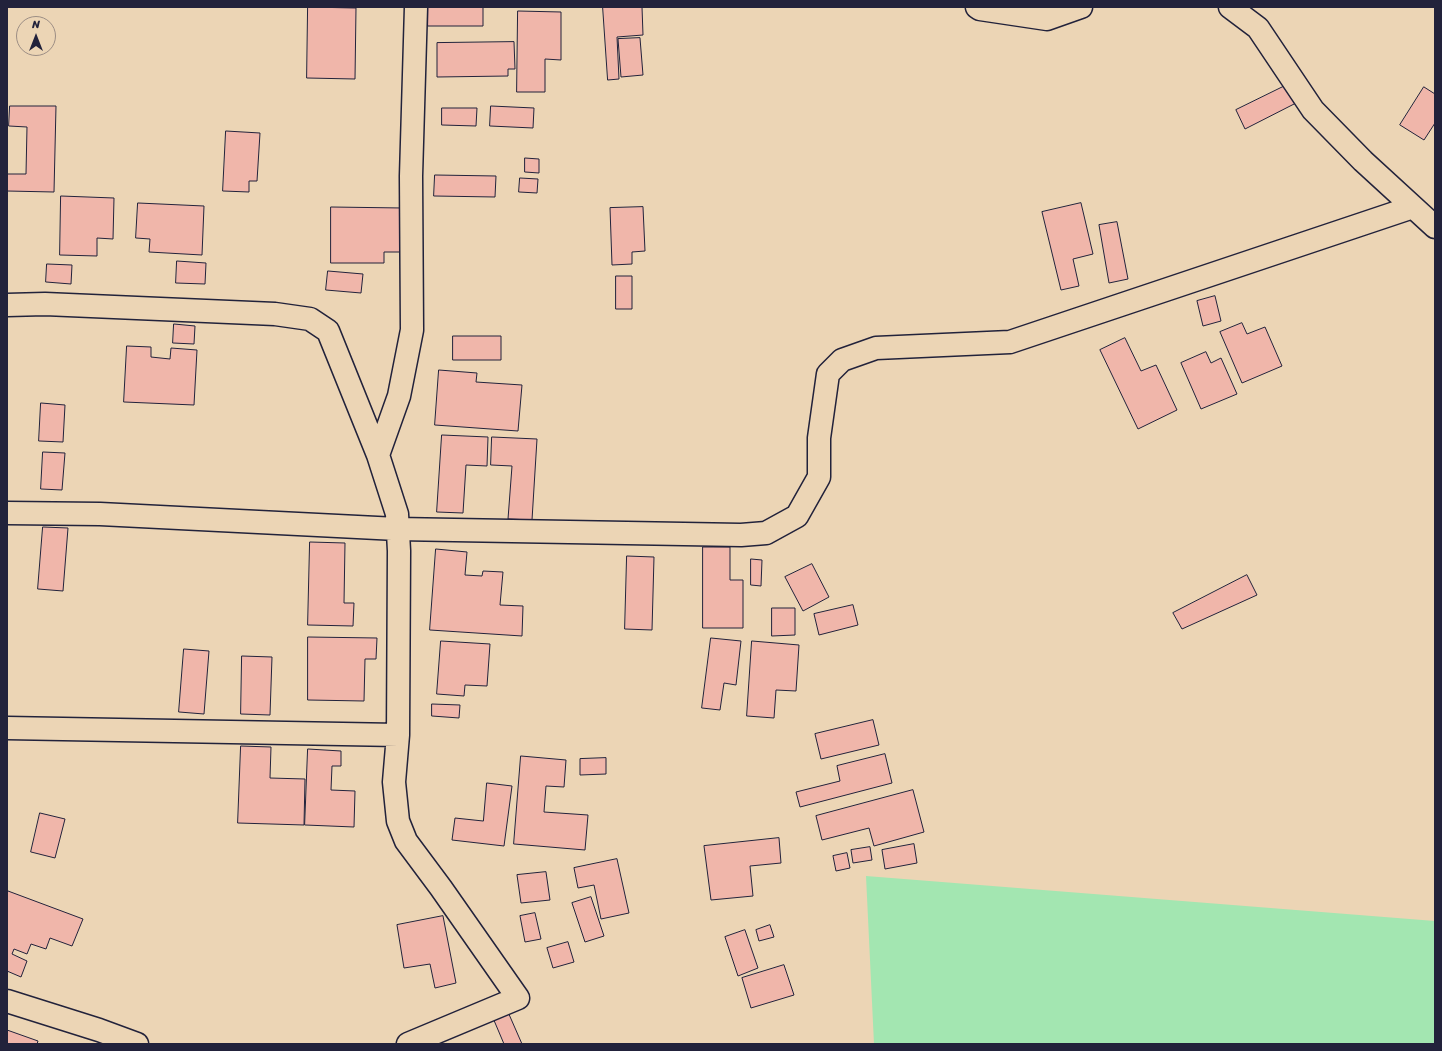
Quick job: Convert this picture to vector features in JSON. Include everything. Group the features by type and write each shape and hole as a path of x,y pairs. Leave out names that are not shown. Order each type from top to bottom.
{"street":[{"path":"378,455 398,396 412,330 411,176 416,7"},
{"path":"977,7 980,9 1047,19 1081,7"},
{"path":"1230,7 1258,28 1313,110 1363,161 1435,227"},
{"path":"7,513 100,514 397,529 741,535 766,533 797,516 819,477 819,438 828,374 842,360 876,348 1010,342 1413,207"},
{"path":"7,305 45,304 275,314 310,319 328,331 378,455 397,514 398,735 394,782 398,821 406,841 518,998 408,1044"},
{"path":"7,728 398,735"},
{"path":"7,1000 137,1044"}],"green space":[{"path":"866,876 1435,921 1435,1044 874,1044"}],"building":[{"path":"308,7 356,8 355,79 307,78"},
{"path":"428,7 483,7 483,26 428,26"},
{"path":"603,7 642,7 643,35 617,37 619,79 608,80"},
{"path":"518,11 561,12 561,60 545,59 545,92 517,92"},
{"path":"640,38 643,75 621,77 618,39"},
{"path":"514,42 515,69 508,69 508,76 437,77 437,43"},
{"path":"1289,84 1298,102 1245,129 1236,110"},
{"path":"1424,87 1435,94 1435,123 1424,140 1400,125"},
{"path":"10,106 56,106 54,192 7,191 7,174 26,174 27,127 9,126"},
{"path":"491,106 534,108 533,128 490,126"},
{"path":"442,108 477,108 476,126 442,125"},
{"path":"226,131 260,133 257,181 249,181 249,192 223,191"},
{"path":"525,158 539,159 539,173 525,172"},
{"path":"435,175 496,176 495,197 434,196"},
{"path":"520,178 538,179 537,193 519,192"},
{"path":"61,196 114,198 113,239 97,238 97,256 60,255"},
{"path":"138,203 204,206 202,255 149,252 150,239 136,238"},
{"path":"1081,203 1093,254 1073,259 1079,286 1061,290 1042,212"},
{"path":"331,207 403,208 402,252 384,252 384,263 331,263"},
{"path":"643,207 645,251 632,252 632,264 612,265 610,208"},
{"path":"1117,222 1128,279 1109,283 1099,225"},
{"path":"177,261 206,263 205,284 176,283"},
{"path":"47,264 72,265 71,284 46,282"},
{"path":"328,271 363,274 361,293 326,290"},
{"path":"616,276 632,276 632,309 616,309"},
{"path":"1215,296 1221,321 1203,326 1197,301"},
{"path":"1242,323 1247,334 1265,327 1282,366 1242,383 1220,332"},
{"path":"174,324 195,326 194,344 173,343"},
{"path":"453,336 501,336 501,360 453,360"},
{"path":"1125,338 1141,371 1156,365 1177,410 1138,429 1100,350"},
{"path":"127,346 151,347 151,357 170,359 171,348 197,350 194,405 124,402"},
{"path":"1206,352 1211,363 1221,358 1237,394 1201,409 1181,363"},
{"path":"439,370 477,373 476,382 522,385 518,431 435,425"},
{"path":"41,403 65,405 63,442 39,441"},
{"path":"442,435 488,437 487,466 466,465 463,513 437,512"},
{"path":"492,437 537,439 532,520 508,519 512,466 491,465"},
{"path":"43,452 65,453 62,490 41,489"},
{"path":"43,527 68,528 63,591 38,589"},
{"path":"310,542 345,543 344,603 354,603 353,626 308,625"},
{"path":"703,547 730,547 730,580 743,580 743,628 703,628"},
{"path":"436,549 467,552 465,575 482,576 483,571 503,572 500,605 523,606 522,636 430,630"},
{"path":"627,556 654,557 652,630 625,629"},
{"path":"751,559 762,560 761,586 751,585"},
{"path":"812,564 829,597 803,611 785,577"},
{"path":"1247,575 1257,595 1182,629 1173,613"},
{"path":"853,605 858,625 819,635 814,614"},
{"path":"772,608 795,608 795,635 772,636"},
{"path":"308,637 377,638 376,659 365,659 364,701 308,700"},
{"path":"711,638 741,641 736,685 724,683 720,710 702,708"},
{"path":"441,641 490,644 487,686 465,685 464,696 437,694"},
{"path":"752,641 799,645 796,691 776,690 774,718 747,716"},
{"path":"184,649 209,651 204,714 179,712"},
{"path":"242,656 272,657 270,715 241,714"},
{"path":"432,704 460,705 459,718 432,716"},
{"path":"873,720 879,745 821,759 815,734"},
{"path":"241,746 271,747 270,778 305,779 304,825 238,823"},
{"path":"308,749 341,751 341,766 332,766 331,790 355,791 354,827 305,825"},
{"path":"885,754 892,783 800,807 796,792 840,781 837,766"},
{"path":"521,756 566,760 564,787 546,786 544,812 588,815 585,850 514,844"},
{"path":"606,758 606,774 580,775 580,759"},
{"path":"487,783 512,786 504,846 452,840 455,818 483,821"},
{"path":"913,790 924,832 874,846 869,828 822,840 816,816"},
{"path":"40,813 65,819 55,858 31,852"},
{"path":"779,838 781,863 750,866 753,896 711,900 704,846"},
{"path":"914,844 917,863 885,869 882,850"},
{"path":"870,847 872,860 853,863 851,850"},
{"path":"847,853 850,868 836,871 833,856"},
{"path":"617,859 629,913 601,919 594,885 578,888 574,868"},
{"path":"546,872 550,900 521,903 517,875"},
{"path":"8,891 83,919 72,946 50,938 46,949 31,944 27,954 14,949 12,954 27,961 21,977 7,971"},
{"path":"591,897 604,936 585,942 572,903"},
{"path":"535,913 541,939 525,942 520,916"},
{"path":"443,916 456,983 435,988 430,964 404,968 397,925"},
{"path":"770,925 774,937 759,941 756,930"},
{"path":"745,930 758,968 738,976 725,937"},
{"path":"568,942 574,962 553,968 547,948"},
{"path":"784,965 794,995 751,1008 742,978"},
{"path":"508,1012 522,1044 504,1044 493,1018"},
{"path":"7,1030 38,1041 37,1044 7,1044"}]}
